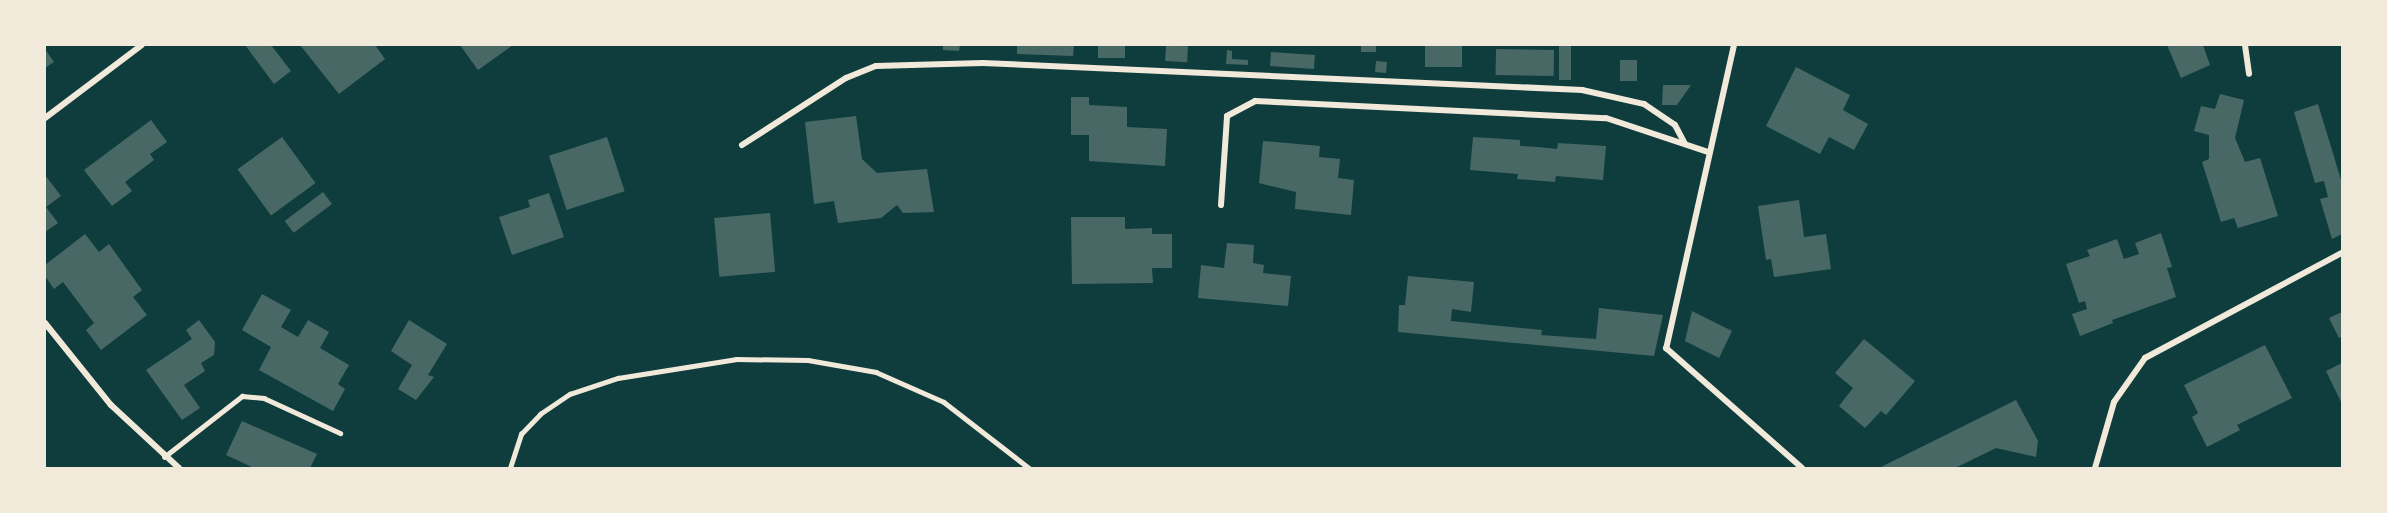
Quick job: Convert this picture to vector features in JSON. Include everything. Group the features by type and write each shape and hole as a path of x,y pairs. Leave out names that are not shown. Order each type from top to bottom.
{"street":[{"path":"45,118 142,45"},
{"path":"1734,45 1708,152 1666,348 1802,468"},
{"path":"2245,45 2249,74"},
{"path":"742,145 846,78 876,66 983,63 1582,90 1644,104 1675,125 1685,144"},
{"path":"1221,205 1227,116 1255,101 1606,118 1708,152"},
{"path":"2095,468 2114,402 2145,358 2342,253"},
{"path":"45,323 111,405 164,457 179,468"}],"lane":[{"path":"510,468 521,434 540,414 570,394 618,378 746,359 808,360 876,372 944,402 1029,468"},
{"path":"164,457 242,396 264,398 340,433"}],"building":[{"path":"245,45 271,45 291,71 274,84"},
{"path":"300,45 375,45 385,59 339,94"},
{"path":"460,45 513,45 478,70"},
{"path":"943,45 960,45 959,51 943,50"},
{"path":"1017,45 1074,45 1073,56 1017,54"},
{"path":"1098,45 1125,45 1125,58 1098,58"},
{"path":"1166,45 1188,46 1187,62 1165,61"},
{"path":"1361,45 1376,45 1376,52 1361,52"},
{"path":"1425,45 1462,45 1462,67 1425,67"},
{"path":"1559,45 1571,45 1571,80 1559,80"},
{"path":"2167,45 2203,45 2210,65 2181,78"},
{"path":"45,49 54,62 45,68"},
{"path":"1496,49 1554,50 1554,76 1496,75"},
{"path":"1227,50 1232,51 1232,59 1248,60 1248,65 1226,64"},
{"path":"1271,52 1315,55 1314,69 1270,66"},
{"path":"1620,60 1637,60 1637,81 1620,81"},
{"path":"1376,61 1387,62 1386,73 1375,72"},
{"path":"1796,67 1850,95 1843,110 1868,124 1854,150 1829,137 1820,154 1766,126"},
{"path":"1663,85 1691,85 1677,105 1662,105"},
{"path":"2220,94 2244,100 2235,138 2245,162 2260,158 2278,216 2238,228 2234,218 2221,222 2202,162 2209,159 2209,135 2194,131 2201,106 2215,109"},
{"path":"1071,97 1089,97 1089,105 1127,107 1127,127 1167,129 1165,166 1089,161 1089,135 1071,135"},
{"path":"2318,104 2342,183 2342,234 2332,239 2320,199 2328,197 2324,181 2315,183 2294,112"},
{"path":"856,116 862,159 877,173 927,169 934,212 903,213 897,205 881,218 838,223 834,201 814,204 805,122"},
{"path":"151,120 167,142 150,154 154,160 125,182 132,191 112,206 84,170"},
{"path":"282,137 316,183 271,215 238,169"},
{"path":"607,137 625,191 567,210 549,156"},
{"path":"1473,137 1520,140 1520,146 1557,149 1558,143 1606,146 1603,180 1556,176 1555,182 1517,179 1518,174 1470,170"},
{"path":"1263,141 1320,146 1319,157 1340,159 1338,178 1354,180 1351,215 1295,209 1296,192 1259,183"},
{"path":"45,175 61,196 46,207 58,223 45,232"},
{"path":"323,192 332,204 294,233 285,221"},
{"path":"549,193 564,237 512,255 499,217 530,207 528,200"},
{"path":"1799,200 1804,237 1826,234 1831,269 1774,277 1771,259 1766,260 1758,206"},
{"path":"770,213 775,272 719,277 714,218"},
{"path":"1071,217 1125,217 1125,229 1152,228 1152,234 1172,234 1172,268 1152,268 1153,283 1072,284"},
{"path":"2161,233 2172,267 2167,268 2176,297 2112,320 2113,323 2080,336 2072,314 2087,309 2085,301 2079,303 2066,264 2090,256 2087,250 2117,239 2124,259 2139,254 2135,243"},
{"path":"85,234 99,252 109,244 142,290 133,297 147,315 101,350 86,330 94,323 63,282 54,289 45,276 45,265"},
{"path":"1227,243 1254,245 1253,263 1264,265 1263,273 1291,276 1288,306 1198,298 1201,265 1224,268"},
{"path":"1408,276 1474,282 1471,312 1452,309 1451,321 1542,330 1541,335 1596,339 1599,308 1663,315 1654,356 1398,332 1399,305 1405,305"},
{"path":"262,294 291,310 281,327 298,337 308,320 329,332 320,348 349,365 338,384 345,389 333,411 259,370 271,347 242,330"},
{"path":"1692,311 1732,331 1719,358 1685,341"},
{"path":"2342,312 2342,337 2339,338 2329,318"},
{"path":"199,320 215,342 214,355 201,363 205,371 184,385 200,408 182,420 146,370 192,339 186,330"},
{"path":"409,320 447,344 428,375 434,377 416,400 398,389 412,365 391,351"},
{"path":"1864,339 1915,381 1886,415 1881,411 1865,428 1839,406 1853,388 1835,373"},
{"path":"2265,345 2292,398 2237,425 2240,430 2207,447 2192,417 2198,413 2184,385"},
{"path":"2342,363 2342,404 2326,371"},
{"path":"2016,400 2038,441 2036,457 1996,448 1955,468 1879,468"},
{"path":"242,421 317,454 310,468 254,468 226,455"}]}
